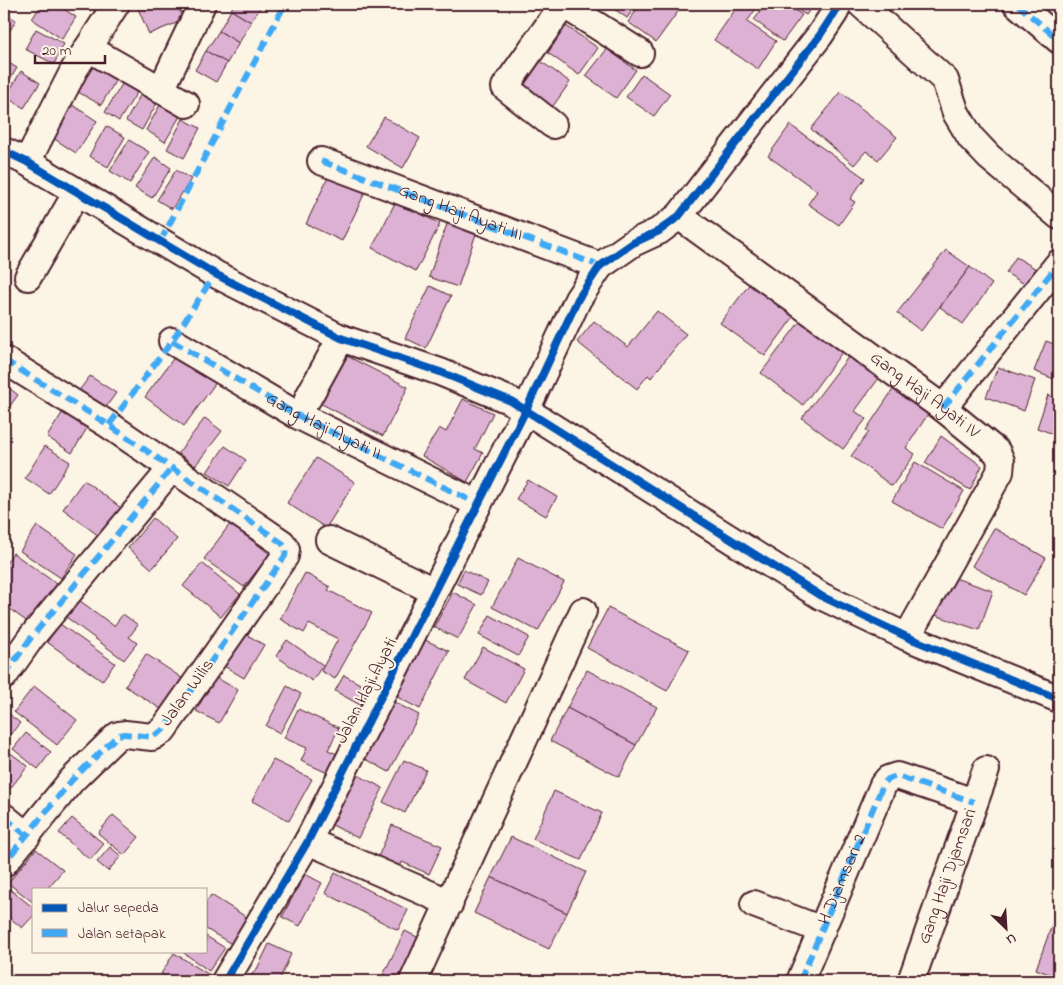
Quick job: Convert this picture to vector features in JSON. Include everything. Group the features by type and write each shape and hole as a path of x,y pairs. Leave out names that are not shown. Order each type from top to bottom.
{"street":[{"path":"116,4 74,70 15,156 215,274 341,338 440,372 511,401 821,596 907,638 1059,699"},
{"path":"162,90 202,4"},
{"path":"553,125 505,87 563,4 640,53"},
{"path":"600,266 633,243 659,231 679,216 820,35 838,4"},
{"path":"861,4 945,80 956,113 971,138 989,158 1059,216"},
{"path":"1017,4 1059,40"},
{"path":"88,48 186,104"},
{"name":"Gang Haji Ayati III","path":"322,161 600,266"},
{"path":"28,277 77,192"},
{"name":"Gang Haji Ayati IV","path":"679,216 943,408 997,452 1001,461 1000,472 907,638"},
{"path":"943,408 1059,263"},
{"name":"Jalan Haji Ayati","path":"225,981 308,841 526,410 578,299 600,266"},
{"path":"308,398 341,338"},
{"name":"Gang Haji Ayati II","path":"172,341 297,415 478,504"},
{"path":"4,360 109,425 172,468 30,639 4,676"},
{"name":"Jalan Wilis","path":"4,863 72,780 118,735 152,737 163,730 285,556 286,549 282,543 172,468"},
{"path":"329,540 434,591"},
{"path":"413,981 583,611"},
{"name":"Gang Haji Djamsari","path":"911,981 986,770"},
{"name":"H Djamsari 2","path":"800,981 883,785 888,779 897,776 974,802"},
{"path":"4,817 27,836"},
{"path":"308,841 450,903"},
{"path":"754,904 822,930"}],"building":[{"path":"42,4 56,4 76,17 62,39 32,19"},
{"path":"136,4 177,4 184,20 149,34"},
{"path":"234,4 262,4 251,22 231,10"},
{"path":"607,4 637,4 627,18"},
{"path":"641,4 678,4 682,6 656,42 628,22"},
{"path":"739,4 759,4 747,22 776,41 758,69 714,40"},
{"path":"766,4 786,4 802,15 783,41 754,20"},
{"path":"788,4 814,4 806,15"},
{"path":"231,10 251,22 239,43 219,31"},
{"path":"4,13 16,20 4,41"},
{"path":"566,26 598,48 579,75 548,53"},
{"path":"36,29 64,44 54,64 25,49"},
{"path":"219,31 239,43 227,63 206,51"},
{"path":"607,49 636,70 616,98 586,76"},
{"path":"206,51 227,63 216,82 195,70"},
{"path":"99,55 123,68 101,105 78,92"},
{"path":"4,60 17,68 4,89"},
{"path":"539,60 570,82 546,116 515,94"},
{"path":"21,71 40,83 24,108 6,97"},
{"path":"642,74 670,94 654,116 626,97"},
{"path":"124,81 139,89 119,121 105,112"},
{"path":"142,92 158,101 142,130 126,121"},
{"path":"841,92 897,137 878,160 866,151 854,165 811,129"},
{"path":"71,104 97,121 76,153 50,136"},
{"path":"160,105 180,116 165,142 146,130"},
{"path":"384,117 420,138 403,168 366,146"},
{"path":"183,119 200,128 184,158 167,149"},
{"path":"790,125 865,178 850,199 855,202 839,225 808,204 817,191 768,156"},
{"path":"106,126 125,137 108,167 89,156"},
{"path":"129,140 149,152 130,183 110,171"},
{"path":"155,157 171,168 152,198 135,188"},
{"path":"332,169 368,186 342,241 306,224"},
{"path":"176,170 191,179 172,209 157,200"},
{"path":"396,201 440,224 416,271 372,248"},
{"path":"448,221 477,231 458,287 429,277"},
{"path":"946,250 970,267 921,331 897,313"},
{"path":"1016,257 1038,270 1028,286 1006,273"},
{"path":"970,267 992,284 963,324 940,307"},
{"path":"751,282 795,315 765,356 720,323"},
{"path":"430,286 451,296 426,348 405,338"},
{"path":"657,311 686,334 651,378 648,375 637,389 577,342 594,321 628,347"},
{"path":"801,320 843,351 803,405 761,373"},
{"path":"1046,341 1059,346 1059,381 1034,371"},
{"path":"178,352 217,381 184,426 145,397"},
{"path":"341,353 408,387 383,436 316,401"},
{"path":"849,356 879,378 855,411 866,419 843,449 802,418"},
{"path":"998,367 1035,380 1024,411 986,397"},
{"path":"90,376 116,393 101,414 75,396"},
{"path":"4,384 18,395 4,414"},
{"path":"894,388 930,411 906,448 915,454 892,486 851,456 869,432 866,430"},
{"path":"1048,395 1059,399 1059,436 1037,428"},
{"path":"463,399 493,413 475,449 483,453 467,482 422,456 439,428 446,432"},
{"path":"64,410 89,425 72,453 47,437"},
{"path":"205,418 222,431 195,466 178,453"},
{"path":"941,436 982,466 970,490 925,463"},
{"path":"45,446 70,462 49,494 25,478"},
{"path":"225,446 246,460 229,486 207,472"},
{"path":"316,458 355,482 326,528 287,503"},
{"path":"915,462 964,491 942,529 892,501"},
{"path":"84,480 121,508 99,536 63,509"},
{"path":"528,480 557,497 546,516 516,499"},
{"path":"153,518 177,539 152,569 128,548"},
{"path":"230,524 270,554 244,587 204,559"},
{"path":"37,526 77,554 61,578 20,551"},
{"path":"994,528 1046,558 1024,595 972,566"},
{"path":"13,553 57,584 29,623 4,605 4,566"},
{"path":"518,558 564,582 538,631 492,607"},
{"path":"202,563 240,594 221,617 183,586"},
{"path":"464,570 488,582 481,595 457,584"},
{"path":"305,573 330,587 328,590 372,613 335,679 321,671 338,639 309,624 304,633 280,619"},
{"path":"949,576 993,591 979,630 935,615"},
{"path":"453,592 477,605 458,639 434,627"},
{"path":"79,600 114,626 123,614 138,625 129,637 137,643 124,660 66,617"},
{"path":"608,608 689,650 667,691 587,648"},
{"path":"490,615 529,637 518,656 479,635"},
{"path":"60,624 115,663 102,681 47,642"},
{"path":"244,633 264,645 244,678 224,666"},
{"path":"287,640 323,665 312,681 276,656"},
{"path":"425,640 449,651 420,709 397,697"},
{"path":"483,647 524,669 506,703 465,680"},
{"path":"146,654 182,678 161,709 125,686"},
{"path":"587,670 657,707 636,745 567,708"},
{"path":"344,675 369,689 360,705 335,691"},
{"path":"215,677 238,690 219,723 196,711"},
{"path":"34,686 77,720 57,745 14,712"},
{"path":"287,686 301,694 280,733 266,726"},
{"path":"394,702 419,715 389,772 364,758"},
{"path":"567,708 636,745 619,777 550,741"},
{"path":"298,709 339,728 328,750 339,755 330,774 301,761 307,748 284,738"},
{"path":"4,710 20,723 9,736 4,732"},
{"path":"26,733 51,752 38,769 13,749"},
{"path":"4,748 28,766 9,790 4,786"},
{"path":"273,760 312,779 289,821 252,801"},
{"path":"404,760 426,770 405,813 383,802"},
{"path":"356,774 383,788 358,838 330,824"},
{"path":"554,791 602,813 581,860 533,839"},
{"path":"113,815 139,837 124,855 98,833"},
{"path":"72,818 104,844 90,860 59,833"},
{"path":"392,825 442,846 429,874 402,862 397,876 374,866"},
{"path":"511,837 586,872 567,913 491,877"},
{"path":"110,847 121,856 108,871 97,862"},
{"path":"36,849 63,870 48,888 32,888 32,901 8,883"},
{"path":"335,873 408,910 398,930 325,893"},
{"path":"305,874 322,883 300,926 282,917"},
{"path":"491,877 567,913 549,949 474,913"},
{"path":"8,888 32,906 32,917 22,928 4,913 4,893"},
{"path":"211,895 251,920 235,946 208,930 208,899"},
{"path":"1053,922 1059,925 1059,978 1036,969"},
{"path":"405,931 421,939 400,981 380,981"},
{"path":"208,937 225,948 209,971 182,952 208,952"},
{"path":"269,944 291,954 279,981 247,981 257,969"},
{"path":"174,953 216,979 215,981 173,981 161,974"}],"marked path":[{"path":"160,242 285,4"},
{"path":"1017,4 1059,40"},
{"path":"321,161 600,266"},
{"path":"943,408 1059,263"},
{"path":"109,425 172,341 215,274"},
{"path":"172,341 297,415 478,504"},
{"path":"4,360 109,425 282,543 286,549 285,556 163,730 152,737 118,735 72,780 4,863"},
{"path":"4,676 30,639 172,468"},
{"path":"800,981 883,785 888,779 897,776 974,802"},
{"path":"4,817 27,836"}],"cycle path":[{"path":"225,981 308,841 526,410 578,299 600,266 633,243 659,231 679,216 820,35 838,4"},
{"path":"4,151 27,162 215,274 341,338 440,372 511,401 821,596 907,637 1059,699"}]}
